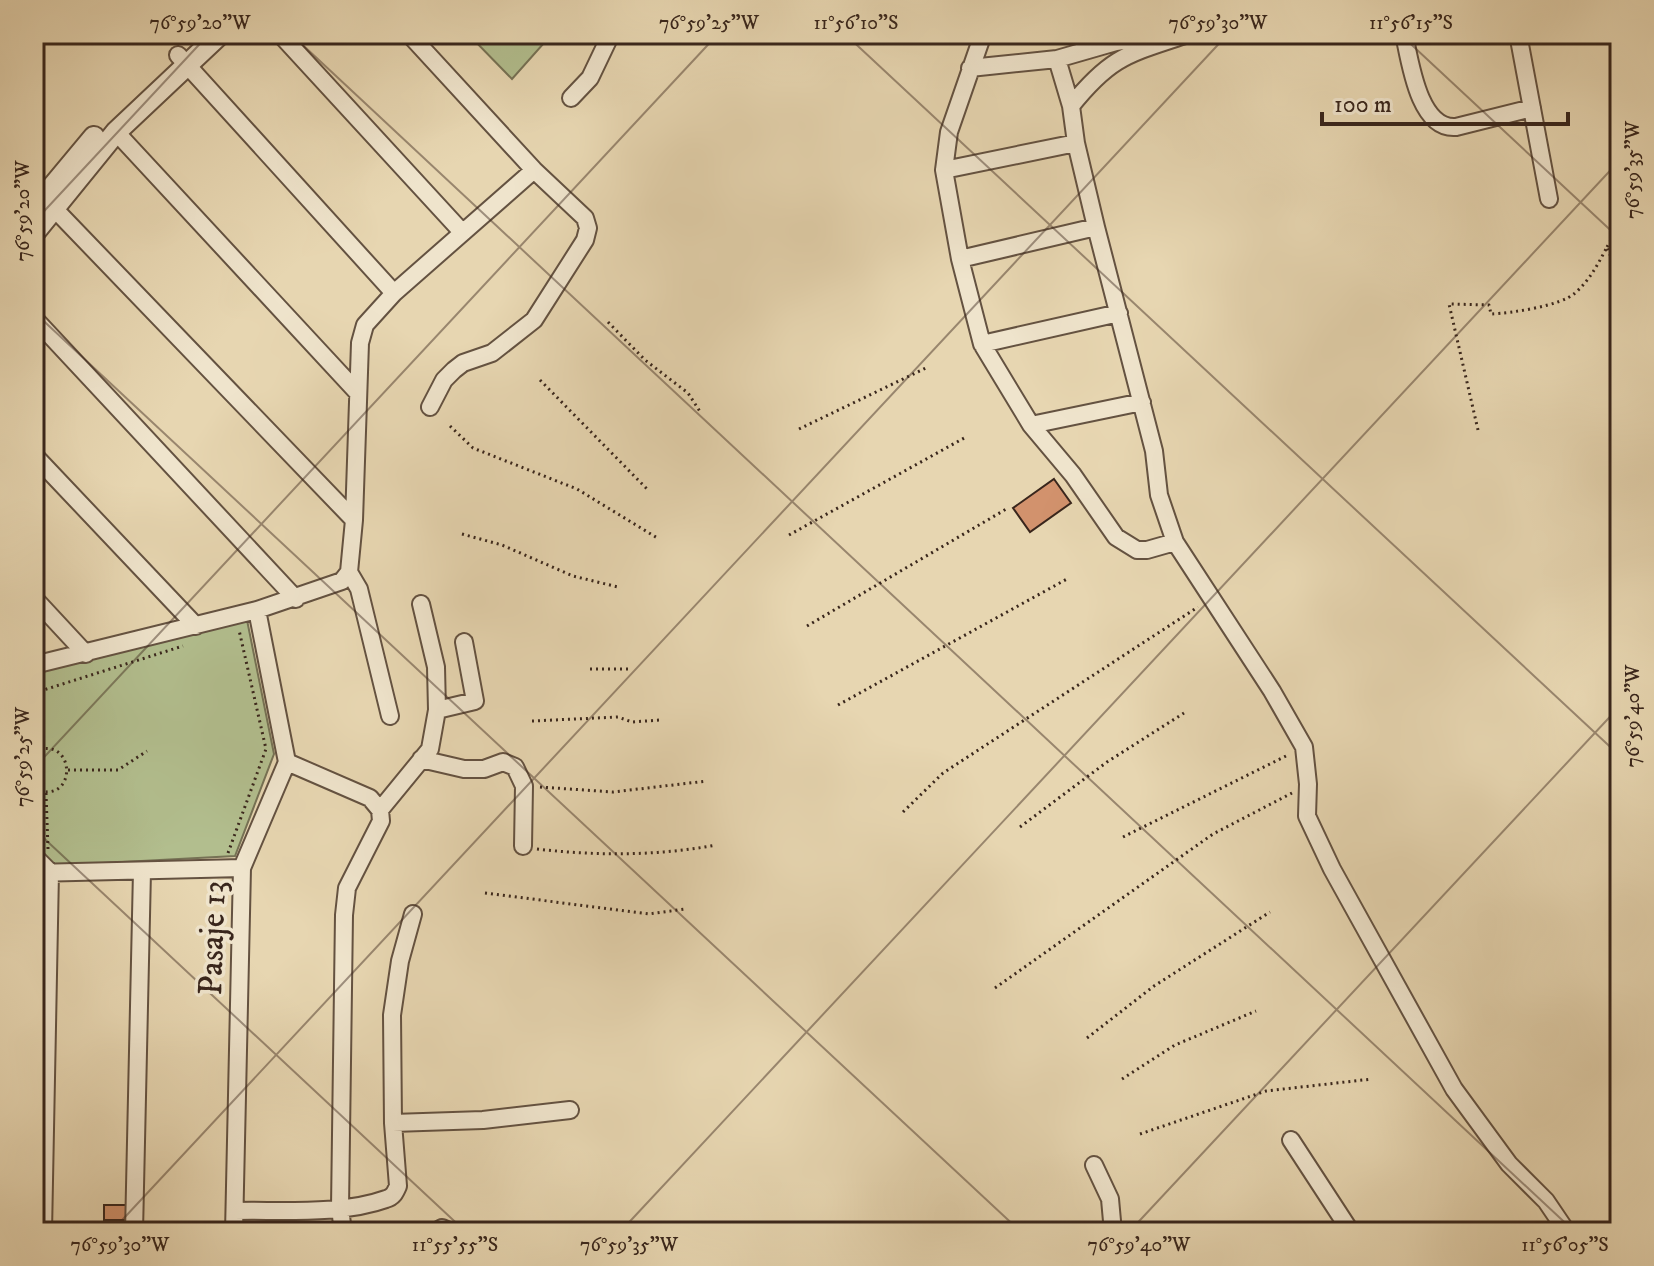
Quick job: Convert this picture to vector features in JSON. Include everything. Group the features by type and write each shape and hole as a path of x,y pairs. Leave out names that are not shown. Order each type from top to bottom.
{"street":[{"path":"44,205 182,60 200,34"},
{"path":"34,233 44,205 107,122 182,60 220,34"},
{"path":"280,34 462,232"},
{"path":"409,34 534,170 585,218 588,228 585,240 534,320 499,349 454,370 444,380 430,407"},
{"path":"571,98 590,78 611,34"},
{"path":"983,34 949,132 944,170 960,259 982,344 1031,425 1073,475 1116,537 1137,550 1175,542"},
{"path":"970,68 1057,59 1116,42 1164,34"},
{"path":"1071,106 1093,78 1130,52 1188,34"},
{"path":"1404,34 1414,81 1436,123 1456,127 1532,108"},
{"path":"1518,34 1549,199"},
{"path":"1057,59 1071,106 1076,143 1096,227 1154,451 1159,495 1175,542 1272,691 1304,747 1307,816 1332,869 1454,1089 1509,1164 1546,1201 1567,1232"},
{"path":"182,60 394,293"},
{"path":"116,132 358,393"},
{"path":"944,170 1076,143"},
{"path":"34,665 196,634 342,581 349,572 354,520 360,343 365,325 394,293 534,170"},
{"path":"44,205 354,520"},
{"path":"960,259 1096,227"},
{"path":"982,344 1119,313"},
{"path":"34,318 296,599"},
{"path":"1031,425 1142,402"},
{"path":"34,455 196,634"},
{"path":"349,572 359,589 390,716"},
{"path":"34,598 86,654"},
{"path":"380,810 430,749 437,710 436,667 421,604"},
{"path":"257,610 287,762 370,798 380,810 381,821 347,888 344,915 340,1208 343,1232"},
{"path":"437,710 475,701 464,642"},
{"path":"421,759 464,769 484,769 497,763 509,763 515,767 524,786 523,846"},
{"name":"Pasaje 13","path":"234,1232 242,868 287,762"},
{"path":"43,1232 42,865 142,871 242,868"},
{"path":"134,1232 142,871"},
{"path":"235,1211 340,1208 387,1199 395,1194 398,1186 393,1123 392,1015 400,961 413,914"},
{"path":"393,1123 483,1120 570,1110"},
{"path":"1291,1140 1351,1232"},
{"path":"1094,1165 1110,1199 1113,1232"},
{"path":"435,1232 442,1228 451,1232"}],"path":[{"path":"1478,430 1449,304 1489,305 1491,314 1526,311 1572,296 1590,278 1620,224"},
{"path":"1607,247 1620,280"},
{"path":"608,322 645,360 688,393 701,413"},
{"path":"799,429 928,367"},
{"path":"540,380 649,491"},
{"path":"450,426 473,448 577,489 659,539"},
{"path":"789,535 966,437"},
{"path":"807,626 1008,508"},
{"path":"462,534 502,545 573,576 618,587"},
{"path":"838,705 1067,579"},
{"path":"903,812 943,773 1213,598"},
{"path":"228,853 266,749 239,629"},
{"path":"34,693 196,634"},
{"path":"590,669 629,669"},
{"path":"1020,827 1107,762 1184,713"},
{"path":"532,721 618,717 632,722 660,720"},
{"path":"34,751 44,747 57,751 68,770 64,783 52,791 46,793 34,789"},
{"path":"1123,837 1304,747"},
{"path":"68,770 118,770 147,751"},
{"path":"524,786 613,792 707,781"},
{"path":"995,988 1213,834 1308,784"},
{"path":"42,865 46,793"},
{"path":"523,846 581,854 677,853 716,845"},
{"path":"485,893 649,914 685,909"},
{"path":"1087,1038 1154,986 1270,912"},
{"path":"1122,1079 1175,1045 1256,1011"},
{"path":"1140,1134 1266,1091 1372,1079"}],"green space":[{"path":"468,34 552,34 512,79"},
{"path":"247,620 274,754 235,856 47,866 34,852 34,671"}],"building":[{"path":"1054,479 1071,503 1030,532 1013,508"},
{"path":"104,1205 129,1205 129,1220 104,1220"}]}
